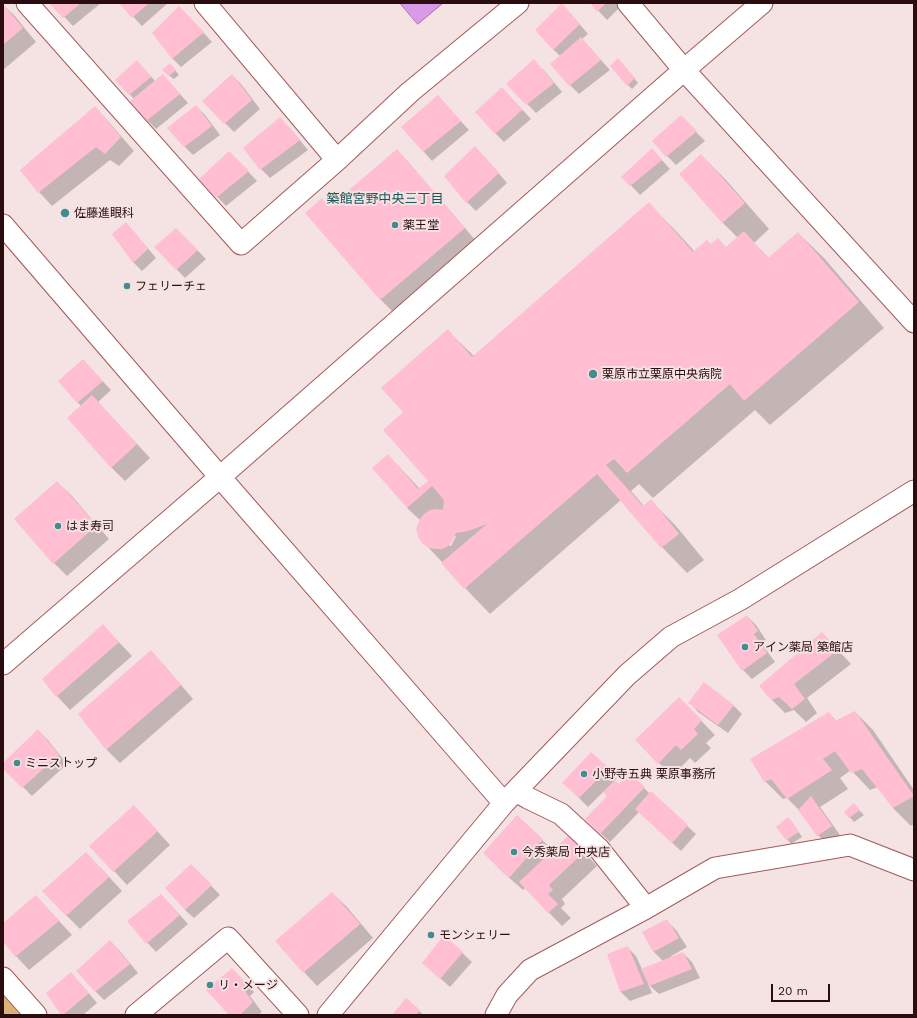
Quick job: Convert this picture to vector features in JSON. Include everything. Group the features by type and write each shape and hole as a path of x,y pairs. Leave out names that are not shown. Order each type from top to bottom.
{"street":[{"path":"27,3 241,244 337,160 410,92 518,3"},
{"path":"205,3 337,160"},
{"path":"628,3 684,70 914,322"},
{"path":"3,664 220,477 762,3"},
{"path":"3,225 220,477 510,797 528,798 561,814 599,849 646,908"},
{"path":"328,1015 510,797 627,675 671,637 741,600 914,491"},
{"path":"496,1015 507,995 530,970 646,908 715,868 850,845 914,870"},
{"path":"136,1015 228,938 298,1015"},
{"path":"3,978 36,1015"}],"shaded area":[{"path":"400,3 443,3 418,24"},
{"path":"3,995 21,1015 3,1015"}],"building":[{"path":"49,3 81,3 63,18"},
{"path":"119,3 149,3 132,18"},
{"path":"562,3 580,24 553,50 535,30"},
{"path":"590,3 606,3 597,12"},
{"path":"3,4 23,28 3,45"},
{"path":"179,6 204,32 172,59 152,33"},
{"path":"581,37 601,60 569,86 550,64"},
{"path":"618,58 635,78 627,86 610,66"},
{"path":"534,59 554,83 526,105 506,84"},
{"path":"137,60 151,77 129,95 115,80"},
{"path":"170,63 176,70 169,76 162,70"},
{"path":"163,74 180,94 146,121 130,101"},
{"path":"232,74 252,100 224,124 202,101"},
{"path":"502,87 522,110 495,134 475,112"},
{"path":"438,95 461,121 423,152 401,127"},
{"path":"196,105 212,126 184,147 167,128"},
{"path":"95,106 121,137 105,154 96,147 38,193 20,170"},
{"path":"681,115 697,131 666,157 652,141"},
{"path":"280,117 300,140 260,170 243,148"},
{"path":"475,146 499,173 466,203 444,176"},
{"path":"652,148 662,160 630,186 621,177"},
{"path":"397,149 465,228 380,300 305,213 322,198 329,207"},
{"path":"229,151 249,171 216,198 199,179"},
{"path":"701,154 745,203 722,223 679,174"},
{"path":"649,202 693,252 707,240 711,244 718,238 726,247 744,231 768,258 798,232 859,302 744,401 730,384 627,473 614,459 606,465 643,506 651,499 679,534 661,548 597,474 464,589 441,563 487,524 468,531 456,533 452,542 442,549 429,548 419,539 416,529 420,519 430,510 443,510 444,500 432,486 407,508 372,468 388,454 418,489 428,481 383,430 403,412 381,388 448,329 472,357"},
{"path":"126,222 148,249 133,263 112,234"},
{"path":"176,228 198,250 176,270 154,247"},
{"path":"83,359 103,381 77,403 58,381"},
{"path":"92,395 137,444 111,468 67,418"},
{"path":"57,481 97,525 53,564 14,519"},
{"path":"747,615 758,631 754,634 767,653 742,671 717,635"},
{"path":"103,624 119,642 56,697 42,679"},
{"path":"822,632 838,650 794,684 805,699 792,709 779,697 771,700 759,686"},
{"path":"151,650 181,685 106,750 78,714"},
{"path":"704,682 734,705 718,725 688,703"},
{"path":"679,697 702,720 694,729 698,734 681,750 676,745 658,764 635,740"},
{"path":"855,711 914,796 893,808 862,769 851,773 835,751 823,759 832,770 787,799 771,779 764,782 750,759 829,712 835,721"},
{"path":"38,729 59,755 22,788 3,769 3,763"},
{"path":"591,752 609,768 579,798 562,783"},
{"path":"630,773 645,787 600,834 585,819 607,796 603,792 615,780 619,784"},
{"path":"651,791 688,825 672,843 635,809"},
{"path":"811,796 832,826 817,836 798,810"},
{"path":"854,803 860,810 849,818 844,812"},
{"path":"134,805 158,831 113,872 89,846"},
{"path":"517,815 543,839 509,878 483,853"},
{"path":"788,817 799,832 786,840 776,827"},
{"path":"569,835 584,852 549,885 553,890 548,894 558,904 548,913 519,882"},
{"path":"86,852 109,877 66,916 42,891"},
{"path":"191,864 212,885 185,910 165,888"},
{"path":"332,892 360,924 303,973 275,941"},
{"path":"161,894 180,915 146,944 127,921"},
{"path":"36,895 59,921 15,957 3,941 3,923"},
{"path":"667,919 679,938 653,952 642,932"},
{"path":"444,935 463,952 440,979 422,963"},
{"path":"110,940 130,964 95,992 76,971"},
{"path":"628,946 644,984 620,992 607,954"},
{"path":"683,952 692,969 649,986 641,969"},
{"path":"232,968 246,983 242,987 253,1002 240,1015 229,1015 206,990"},
{"path":"71,972 89,993 63,1015 61,1015 46,993"},
{"path":"406,998 420,1010 416,1015 392,1015"}],"place":[{"name":"佐藤進眼科","path":"65,213"},
{"name":"薬王堂","path":"395,225"},
{"name":"フェリーチェ","path":"127,286"},
{"name":"栗原市立栗原中央病院","path":"593,374"},
{"name":"はま寿司","path":"58,526"},
{"name":"アイン薬局 築館店","path":"745,647"},
{"name":"ミニストップ","path":"17,763"},
{"name":"小野寺五典 栗原事務所","path":"584,774"},
{"name":"今秀薬局 中央店","path":"514,852"},
{"name":"モンシェリー","path":"431,935"},
{"name":"リ・メージ","path":"210,985"}],"district":[{"name":"築館宮野中央三丁目","path":"385,199"}]}
